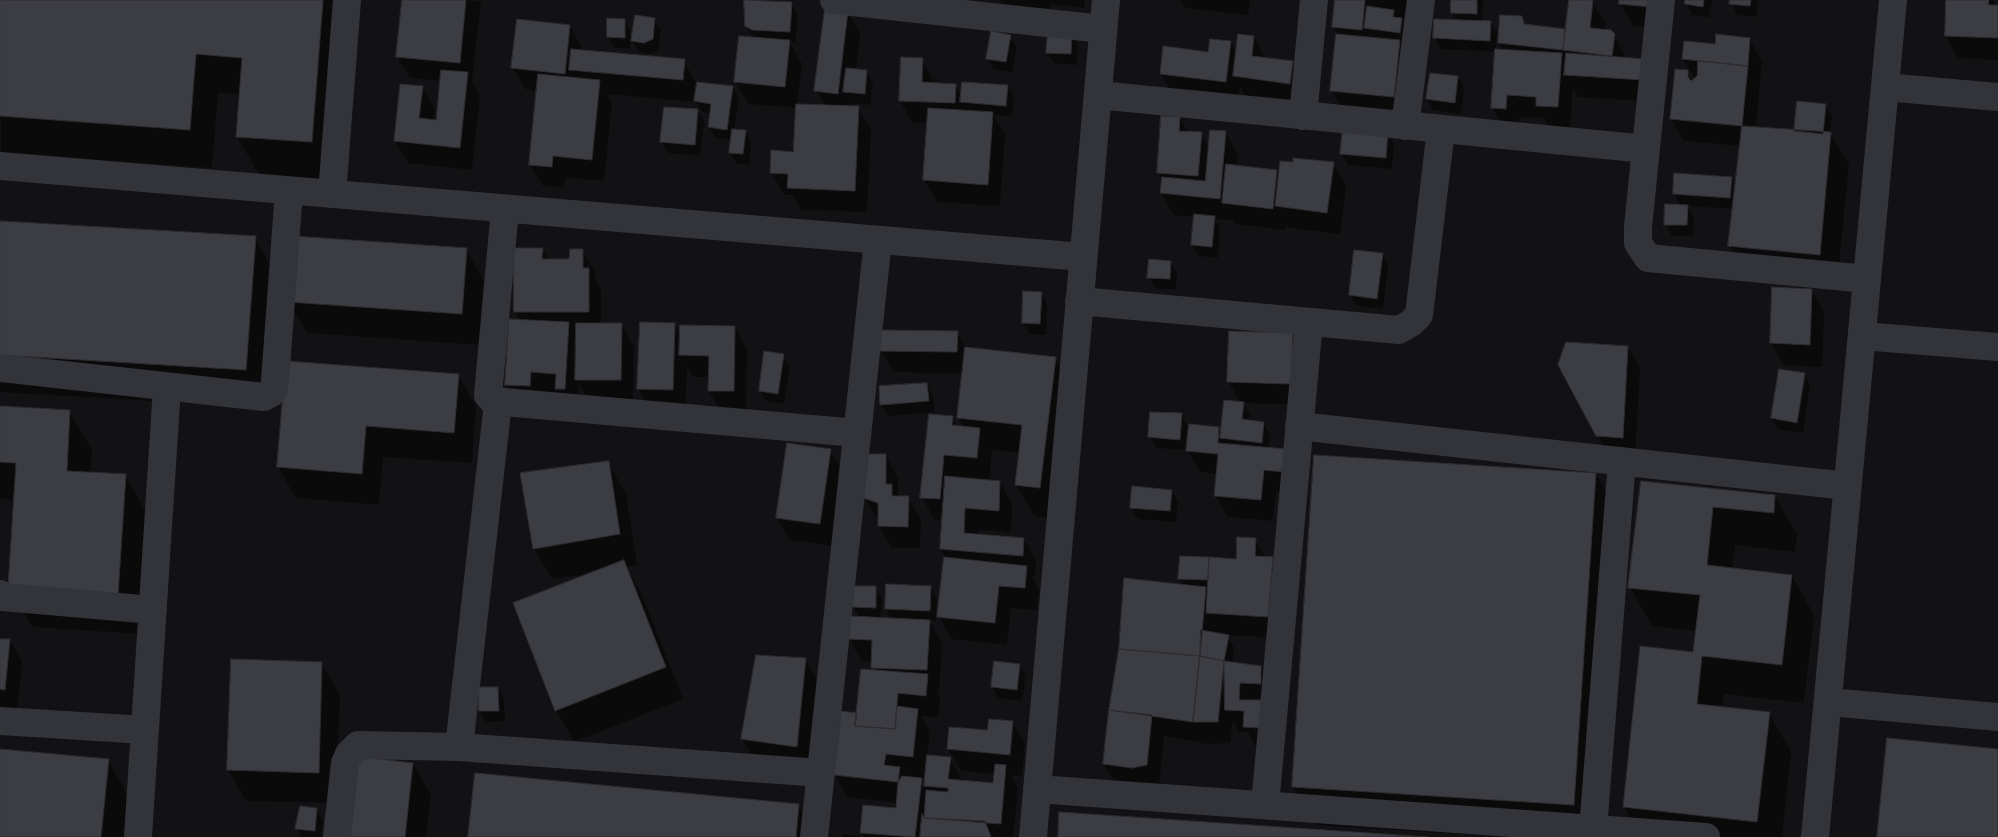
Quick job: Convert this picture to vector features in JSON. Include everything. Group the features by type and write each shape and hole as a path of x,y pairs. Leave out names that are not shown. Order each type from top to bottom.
{"street":[{"path":"332,194 347,0"},
{"path":"834,0 905,4 1103,29"},
{"path":"1033,837 1106,0"},
{"path":"1303,116 1314,0"},
{"path":"1405,126 1421,0"},
{"path":"1661,0 1638,243 1648,258 1867,278"},
{"path":"1815,837 1893,0"},
{"path":"1885,87 1998,97"},
{"path":"1098,95 1646,148"},
{"path":"1079,302 1399,330 1411,323 1419,315 1441,129"},
{"path":"0,166 1083,257"},
{"path":"0,368 264,397 273,392 289,190"},
{"path":"505,209 488,395 493,401 498,403 857,433"},
{"path":"814,837 878,240"},
{"path":"1265,805 1308,322"},
{"path":"1862,336 1998,348"},
{"path":"138,837 167,387"},
{"path":"459,747 498,403"},
{"path":"1299,426 1847,486"},
{"path":"1593,829 1622,461"},
{"path":"0,594 3,597 153,610"},
{"path":"1829,702 1998,717"},
{"path":"0,722 145,730"},
{"path":"337,837 345,763 349,754 358,745 459,747 821,774"},
{"path":"1037,789 1706,837"}],"building":[{"path":"0,0 323,0 312,142 236,137 242,58 196,54 190,130 0,116"},
{"path":"402,0 466,0 460,63 396,57"},
{"path":"744,0 792,2 790,32 752,30 745,26"},
{"path":"1335,0 1365,0 1362,30 1332,27"},
{"path":"1451,0 1477,0 1477,14 1451,13"},
{"path":"1569,0 1593,0 1590,28 1611,30 1615,34 1612,56 1563,50"},
{"path":"1619,0 1653,0 1652,7 1619,4"},
{"path":"1685,0 1704,0 1703,7 1685,4"},
{"path":"1730,0 1751,0 1750,6 1729,4"},
{"path":"1946,0 1989,0 1988,5 1998,5 1998,38 1945,36"},
{"path":"1367,6 1394,10 1393,17 1402,18 1400,33 1364,28"},
{"path":"825,8 848,11 838,94 814,91"},
{"path":"635,15 655,18 653,39 644,43 631,41"},
{"path":"1500,15 1522,16 1524,24 1565,29 1563,50 1498,43"},
{"path":"607,18 625,19 625,38 607,37"},
{"path":"517,19 570,25 565,74 511,68"},
{"path":"1434,19 1491,21 1490,41 1433,38"},
{"path":"991,31 1011,35 1006,62 986,59"},
{"path":"1048,31 1072,32 1071,54 1046,53"},
{"path":"1238,34 1254,36 1252,56 1293,61 1290,84 1233,76"},
{"path":"1336,34 1400,40 1394,97 1330,91"},
{"path":"1716,34 1750,38 1748,66 1682,59 1684,41 1715,44"},
{"path":"739,36 790,40 785,87 734,82"},
{"path":"1210,39 1231,41 1226,82 1160,74 1163,46 1208,52"},
{"path":"571,49 685,59 683,80 569,70"},
{"path":"1495,49 1562,53 1558,107 1536,106 1536,97 1507,95 1506,109 1491,108"},
{"path":"1566,53 1645,59 1643,80 1564,75"},
{"path":"901,57 923,58 922,82 956,84 955,103 899,101"},
{"path":"1698,61 1748,66 1742,126 1670,119 1675,69 1688,70 1688,77 1691,81 1697,76"},
{"path":"846,68 867,70 865,94 843,92"},
{"path":"441,70 468,72 460,148 394,141 400,84 423,86 419,118 436,120"},
{"path":"1430,73 1458,76 1455,103 1426,99"},
{"path":"538,74 600,80 592,160 553,156 552,167 529,165"},
{"path":"697,82 733,86 727,130 708,127 711,104 694,101"},
{"path":"962,82 1008,85 1006,106 960,102"},
{"path":"1797,101 1826,104 1823,134 1794,131"},
{"path":"796,104 859,106 855,191 787,188 788,174 770,173 771,150 793,152"},
{"path":"664,107 698,109 695,145 660,142"},
{"path":"928,108 993,112 988,185 923,180"},
{"path":"1161,116 1180,117 1179,131 1202,132 1198,176 1157,173"},
{"path":"1742,126 1831,132 1820,255 1728,246"},
{"path":"1343,127 1388,131 1386,158 1340,154"},
{"path":"732,129 746,130 743,154 729,153"},
{"path":"1210,130 1226,131 1220,199 1160,193 1162,177 1205,181"},
{"path":"1293,158 1334,162 1327,213 1275,206 1280,161 1293,162"},
{"path":"1226,164 1277,170 1273,209 1222,203"},
{"path":"1674,173 1732,177 1730,198 1673,194"},
{"path":"1665,204 1688,205 1687,225 1664,225"},
{"path":"1194,214 1215,216 1212,247 1191,245"},
{"path":"0,221 256,236 246,370 0,355"},
{"path":"293,236 467,248 462,314 288,302"},
{"path":"514,248 543,248 542,259 569,259 570,249 583,249 583,268 589,268 589,312 514,312"},
{"path":"1354,250 1383,253 1377,299 1349,295"},
{"path":"1149,259 1171,261 1170,279 1147,278"},
{"path":"1772,287 1812,289 1810,345 1770,343"},
{"path":"1023,291 1042,292 1040,324 1022,323"},
{"path":"509,319 569,322 565,389 555,389 556,374 531,372 530,386 505,385"},
{"path":"640,322 675,323 673,390 637,389"},
{"path":"576,323 622,323 621,380 575,380"},
{"path":"680,325 735,326 734,391 708,391 709,356 679,355"},
{"path":"880,330 958,331 957,352 880,351"},
{"path":"1229,331 1293,333 1291,384 1227,382"},
{"path":"1566,342 1628,346 1623,438 1596,436 1558,365"},
{"path":"965,347 1056,357 1040,488 1015,485 1022,425 957,418"},
{"path":"764,351 784,354 778,394 759,391"},
{"path":"286,361 459,374 454,433 366,426 362,474 277,467"},
{"path":"1779,369 1805,373 1797,423 1771,418"},
{"path":"927,383 929,401 880,405 879,386"},
{"path":"1224,400 1244,402 1242,419 1264,422 1262,443 1220,438"},
{"path":"0,406 70,410 67,471 126,474 118,595 8,588 16,463 0,462"},
{"path":"1150,412 1182,413 1180,440 1148,437"},
{"path":"929,414 953,416 952,425 980,428 977,458 944,455 940,499 920,498"},
{"path":"1189,424 1219,427 1218,443 1286,449 1284,472 1264,470 1261,500 1214,496 1218,454 1186,451"},
{"path":"787,443 831,449 820,524 776,518"},
{"path":"864,454 886,454 886,484 892,484 892,496 909,496 908,527 878,526 878,503 863,498"},
{"path":"1314,455 1596,473 1574,805 1292,787"},
{"path":"609,461 620,534 533,549 520,473"},
{"path":"945,476 1000,481 999,511 965,508 964,533 1024,538 1023,556 940,549"},
{"path":"1641,481 1775,495 1774,513 1713,507 1707,565 1792,575 1782,665 1702,656 1697,704 1770,712 1757,822 1623,807 1640,646 1693,652 1700,595 1628,588"},
{"path":"1132,486 1172,490 1170,511 1130,508"},
{"path":"1237,537 1256,538 1255,556 1273,557 1268,617 1206,613 1209,557 1236,559"},
{"path":"1180,556 1209,557 1208,580 1178,579"},
{"path":"944,557 1027,566 1025,588 999,586 995,623 937,617"},
{"path":"624,560 666,667 555,711 513,603"},
{"path":"1124,578 1206,587 1200,656 1119,649"},
{"path":"886,584 931,586 930,611 885,609"},
{"path":"853,586 876,586 876,608 853,607"},
{"path":"850,616 930,620 927,670 871,668 872,640 848,639"},
{"path":"1201,630 1229,635 1224,661 1200,656"},
{"path":"0,639 10,639 5,690 0,689"},
{"path":"1119,649 1200,656 1193,722 1109,710"},
{"path":"756,655 806,658 797,747 741,739"},
{"path":"1200,656 1224,661 1218,722 1193,722"},
{"path":"231,659 322,662 319,773 227,770"},
{"path":"994,661 1020,664 1017,690 991,687"},
{"path":"1224,661 1261,666 1261,684 1240,683 1239,700 1264,700 1263,728 1243,727 1244,711 1225,710"},
{"path":"861,669 928,674 926,696 898,693 895,729 855,726"},
{"path":"479,687 498,687 499,711 479,711"},
{"path":"897,706 918,709 913,757 886,754 884,765 900,767 898,782 834,775 841,711 857,713 855,726 895,729"},
{"path":"1109,710 1152,715 1147,765 1132,768 1103,764"},
{"path":"989,719 1013,721 1010,755 947,749 949,727 987,730"},
{"path":"1887,738 1998,749 1998,837 1877,837"},
{"path":"0,749 109,759 101,837 0,837"},
{"path":"927,755 951,757 948,779 993,783 995,764 1006,765 1001,824 924,818 926,790 948,792 948,788 924,786"},
{"path":"353,756 413,763 405,837 344,837"},
{"path":"475,773 799,804 796,837 468,837"},
{"path":"902,776 922,778 915,837 860,833 863,805 896,808 898,782"},
{"path":"300,806 317,808 315,831 295,829"},
{"path":"1059,812 1428,837 1058,837"},
{"path":"922,814 924,818 985,821 991,837 920,837"}]}
